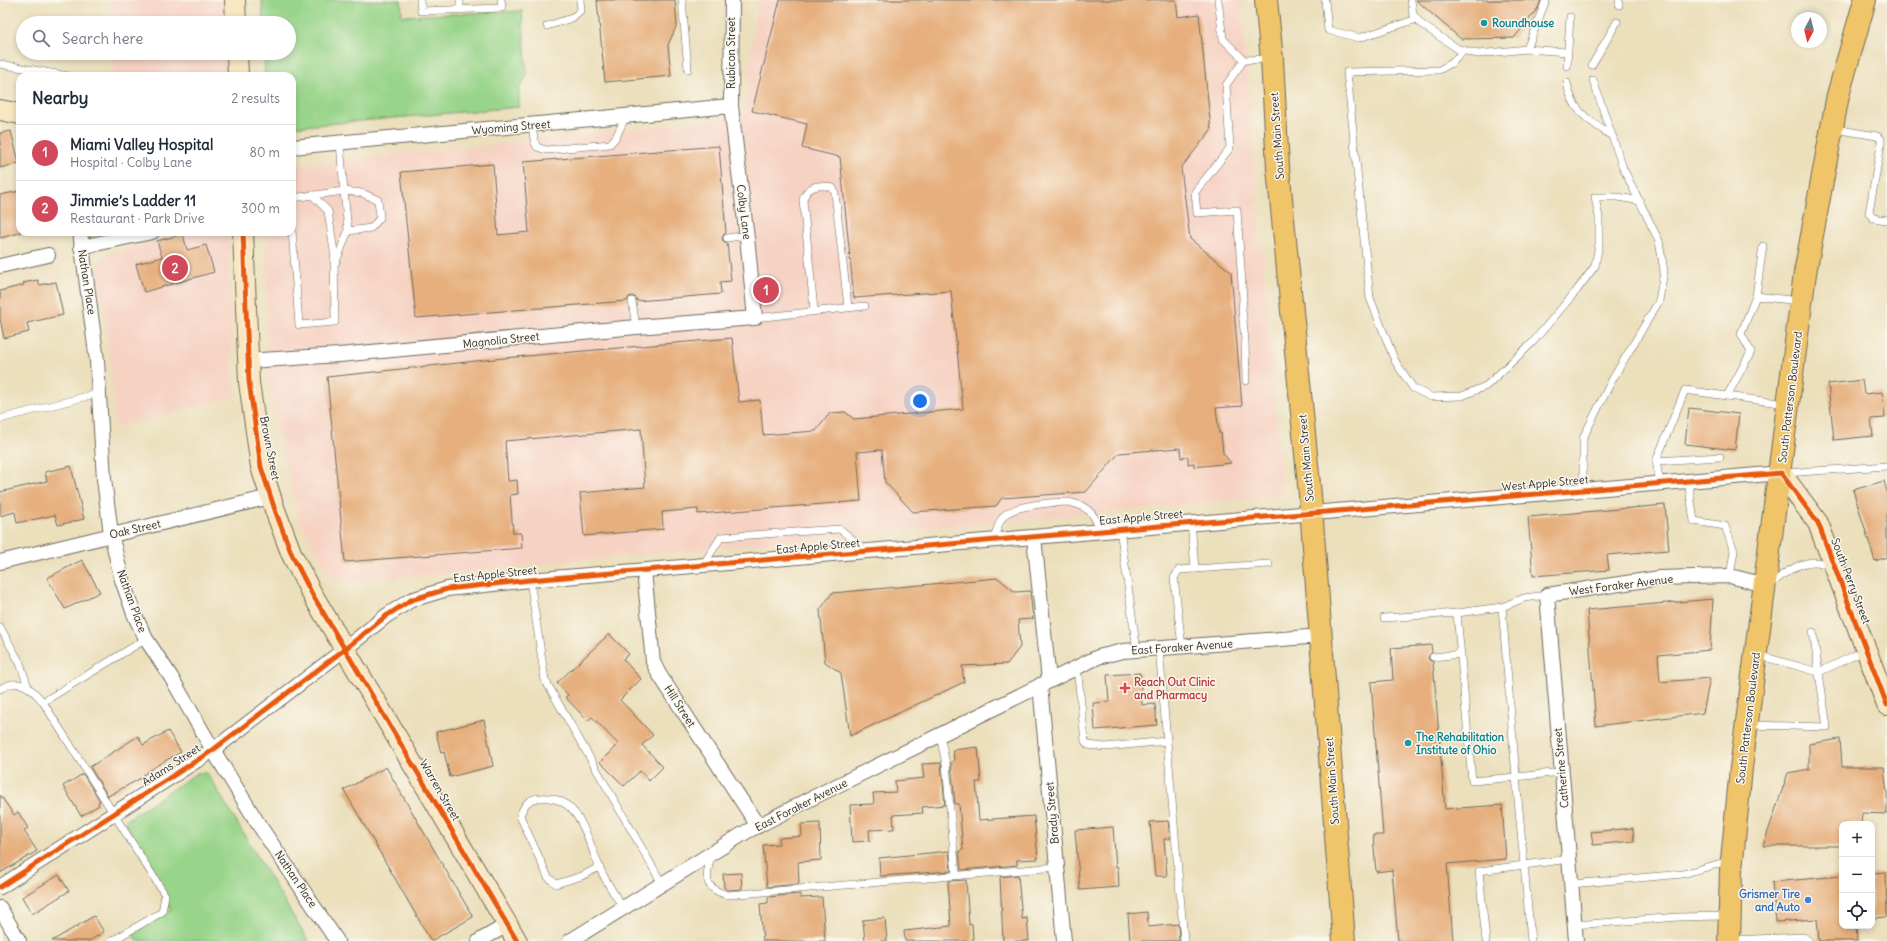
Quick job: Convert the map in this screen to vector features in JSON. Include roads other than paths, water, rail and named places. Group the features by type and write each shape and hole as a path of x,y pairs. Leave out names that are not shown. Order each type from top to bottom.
{"main road":[{"name":"South Main Street","path":"1266,0 1272,59 1278,168 1311,514 1344,941"},
{"name":"South Patterson Boulevard","path":"1725,941 1747,725 1813,223 1838,95 1865,0"},
{"name":"South Patterson Boulevard","path":"1725,941 1721,916 1732,865"}],"street":[{"path":"235,0 236,16"},
{"name":"Rubicon Street","path":"731,106 732,0"},
{"path":"237,60 238,72"},
{"name":"Wyoming Street","path":"296,147 731,106"},
{"name":"Colby Lane","path":"731,106 747,235 755,318"},
{"path":"0,110 16,113"},
{"name":"Nathan Place","path":"80,236 92,312 104,479 111,534 122,580 134,614 146,639 190,709 259,825 337,941"},
{"path":"81,247 132,236"},
{"name":"Brown Street","path":"243,236 247,361 256,441 261,467 270,497 292,555 311,592 345,650"},
{"path":"0,266 48,255"},
{"name":"Magnolia Street","path":"247,361 346,355 636,327 755,318"},
{"name":"West Apple Street","path":"1311,514 1781,473"},
{"name":"South Perry Street","path":"1781,473 1818,523 1887,705"},
{"name":"Oak Street","path":"0,562 111,534 270,497"},
{"name":"East Apple Street","path":"345,650 386,616 411,600 447,589 530,580 867,552 1120,528 1286,514 1311,514"},
{"name":"Brady Street","path":"1034,537 1057,867 1064,941"},
{"name":"Hill Street","path":"644,571 653,662 659,674 758,826"},
{"name":"West Foraker Avenue","path":"1547,595 1659,578 1730,576 1765,586"},
{"name":"Catherine Street","path":"1547,595 1576,941"},
{"name":"East Foraker Avenue","path":"570,941 664,885 758,826 1045,682 1098,658 1123,651 1321,636"},
{"name":"Adams Street","path":"0,887 213,750 345,650"},
{"name":"Warren Street","path":"345,650 512,933"},
{"path":"0,908 19,941"},
{"path":"478,941 512,933"}],"lane":[{"path":"420,0 421,11 502,8 501,0"},
{"path":"460,0 460,9"},
{"path":"547,26 572,18 581,10 580,0"},
{"path":"682,0 688,69"},
{"path":"1218,0 1223,39 1244,60 1272,59"},
{"path":"1325,0 1328,30 1359,38 1417,19"},
{"path":"1412,0 1413,14 1421,24 1458,49 1478,54 1527,49 1567,52"},
{"path":"1527,49 1546,0"},
{"path":"1567,66 1570,17"},
{"path":"1592,65 1617,22"},
{"path":"1464,50 1452,63 1439,70 1347,72 1370,298 1396,361 1413,388 1431,397 1462,396 1486,386 1532,343 1577,290 1595,266 1599,244 1598,217 1595,197 1618,197 1640,201"},
{"path":"1244,60 1226,85 1230,148 1195,192 1197,213 1237,210 1243,299 1242,309 1245,341 1246,381"},
{"path":"0,64 45,72"},
{"path":"1583,490 1583,438 1612,380 1659,301 1664,270 1659,241 1623,168 1593,80"},
{"path":"1567,83 1570,97 1584,116 1613,137"},
{"path":"532,125 534,140 537,147 546,150 610,144 616,137 626,116"},
{"path":"1831,129 1877,136 1881,138 1869,214 1873,218 1887,220"},
{"path":"334,266 348,231 340,143"},
{"path":"814,310 803,200 805,192 809,188 825,185 833,188 836,193 848,308"},
{"path":"296,197 344,191 362,193 378,200 380,218 370,228 348,231"},
{"path":"292,236 299,325 335,322 334,252 328,211 312,195"},
{"path":"727,238 747,235"},
{"path":"1727,396 1751,352 1741,334 1756,296 1763,246"},
{"path":"1756,296 1802,302"},
{"path":"632,301 636,327"},
{"path":"755,318 814,310 865,306"},
{"path":"1660,483 1656,461 1685,390 1789,404"},
{"path":"0,419 99,394"},
{"path":"1656,461 1720,457"},
{"path":"1781,473 1887,466"},
{"path":"1688,481 1694,521 1725,526 1734,551 1730,576"},
{"path":"994,540 998,525 1003,516 1013,510 1068,502 1078,504 1088,510 1095,518 1100,531"},
{"path":"1191,522 1195,569"},
{"path":"1120,528 1137,650"},
{"path":"703,566 721,537 840,529 867,552"},
{"path":"1765,586 1771,585 1790,569 1808,563 1817,562 1828,566 1837,573"},
{"path":"1182,646 1174,578 1179,570 1269,564"},
{"path":"530,580 545,680 636,841 664,885"},
{"path":"1384,618 1457,613 1502,607 1524,598 1547,595"},
{"path":"1502,607 1531,941"},
{"path":"1457,613 1472,781 1561,772"},
{"path":"0,627 20,663 28,687"},
{"path":"1747,725 1827,727 1813,632"},
{"path":"43,702 146,639"},
{"path":"1159,648 1184,941"},
{"path":"1756,654 1819,672 1866,650"},
{"path":"1433,657 1461,654"},
{"path":"1077,667 1085,741 1088,745 1105,747 1167,741"},
{"path":"0,689 20,683 32,688 43,702 165,895 162,912 112,941"},
{"path":"940,735 946,764 956,875"},
{"path":"599,868 582,876 556,884 548,877 520,816 524,805 534,798 552,797 567,803 586,830 599,868 624,909"},
{"path":"711,855 707,875 708,884 714,891 727,895 1057,867"},
{"path":"1486,941 1479,871 1569,859"},
{"path":"1571,884 1683,874 1732,865"},
{"path":"1574,925 1679,917 1721,916"},
{"path":"1725,941 1804,937 1809,941"}],"place":[{"name":"Roundhouse","path":"1484,23"},
{"name":"Jimmie’s Ladder 11","path":"175,268"},
{"name":"Miami Valley Hospital","path":"766,290"},
{"name":"Reach Out Clinic and Pharmacy","path":"1125,688"},
{"name":"The Rehabilitation Institute of Ohio","path":"1408,743"},
{"name":"Grismer Tire and Auto","path":"1808,900"}]}
